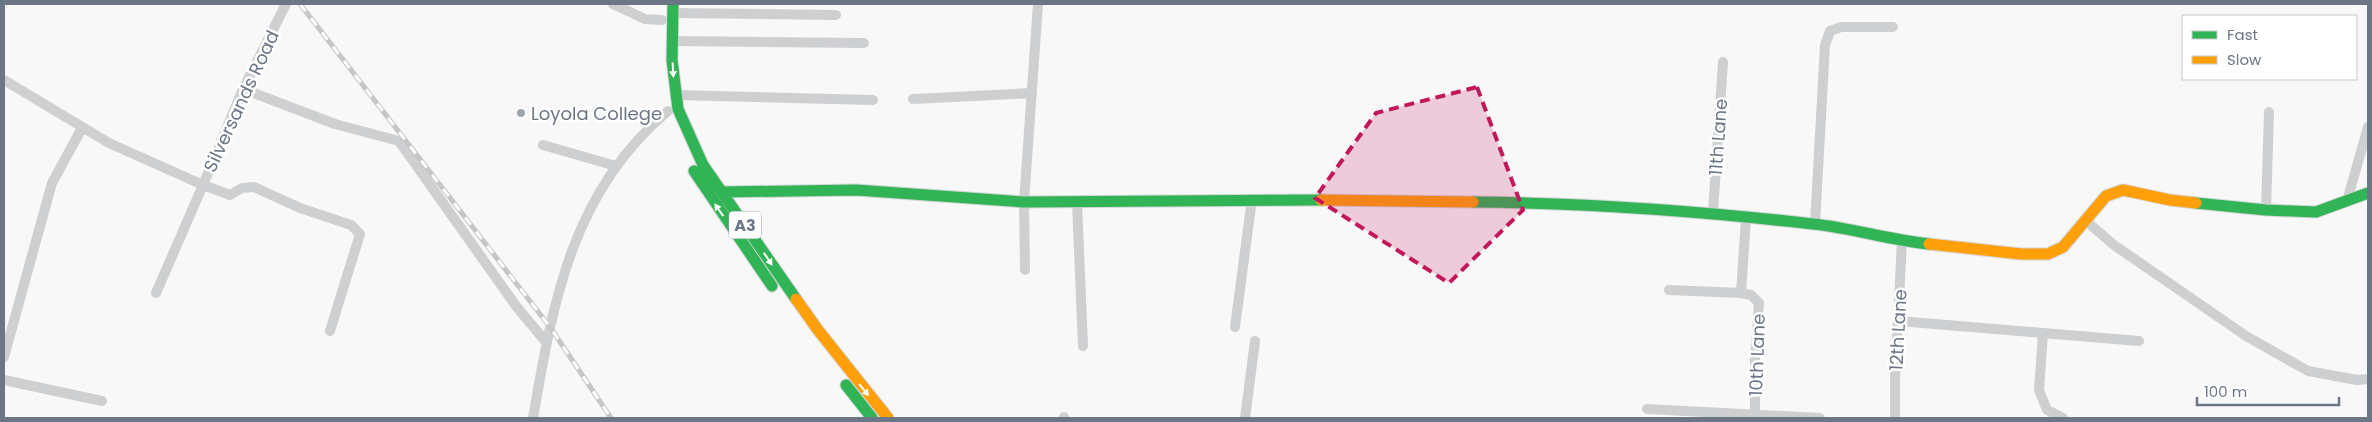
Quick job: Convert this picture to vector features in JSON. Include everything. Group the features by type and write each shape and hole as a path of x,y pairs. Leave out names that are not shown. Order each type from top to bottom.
{"main road":[{"name":"A3","path":"664,4 662,20 672,126"},
{"name":"A3","path":"673,9 669,98 703,165 813,323 888,418"},
{"name":"A3","path":"689,164 777,293"},
{"path":"722,192 856,190 1024,202 1252,199 1562,203 1713,212 1746,218 1815,224 1902,241 2021,254 2048,254 2063,247 2106,196 2123,190 2170,200 2266,210 2316,212 2368,193"},
{"path":"793,316 815,346"},
{"path":"837,374 872,418"}],"street":[{"name":"Silversands Road","path":"4,80 108,143 203,185 243,89 286,4"},
{"path":"613,4 645,19 662,20"},
{"path":"1025,270 1024,202 1038,4"},
{"path":"673,9 836,15"},
{"path":"1815,224 1825,45 1830,31 1841,27 1893,27"},
{"path":"672,41 864,43"},
{"name":"11th Lane","path":"1713,212 1723,62"},
{"path":"243,89 335,124 399,141 516,306 546,342"},
{"path":"913,99 1032,93"},
{"path":"533,418 546,342 572,251 590,206 616,166 669,98 873,100"},
{"path":"2266,210 2269,112"},
{"path":"2347,200 2368,127"},
{"path":"4,357 7,328 52,183 82,128"},
{"path":"543,144 616,166"},
{"path":"156,293 203,185 230,195 242,188 254,188 300,208 351,225 360,234 330,331"},
{"path":"1235,327 1252,199"},
{"path":"1077,202 1083,346"},
{"name":"10th Lane","path":"1746,218 1741,293 1751,296 1759,303 1755,360 1756,414"},
{"path":"2085,220 2114,245 2238,331 2308,371 2357,380 2368,379"},
{"name":"12th Lane","path":"1895,418 1902,241"},
{"path":"1668,290 1741,293"},
{"path":"1899,321 2139,341"},
{"path":"2043,333 2039,390 2047,410 2063,418"},
{"path":"1245,418 1254,340"},
{"path":"4,380 102,401"},
{"path":"1647,408 1820,418"}],"highlighted area":[{"path":"1477,87 1523,210 1449,283 1315,198 1376,113"}],"railway":[{"path":"300,4 550,327 611,418"}],"traffic: fast":[{"path":"673,4 672,60 678,109 703,165 796,299"},
{"path":"694,171 772,286"},
{"path":"722,192 856,190 1024,202 1321,200"},
{"path":"2196,203 2266,210 2316,212 2368,193"},
{"path":"1473,202 1643,208 1728,215 1828,226 1929,244"},
{"path":"846,385 872,418"}],"traffic: slow":[{"path":"1929,244 2021,254 2048,254 2063,247 2106,196 2123,190 2170,200 2196,203"},
{"path":"1321,200 1473,202"},
{"path":"796,299 818,330 888,418"}],"place":[{"name":"Loyola College","path":"521,113"}]}
